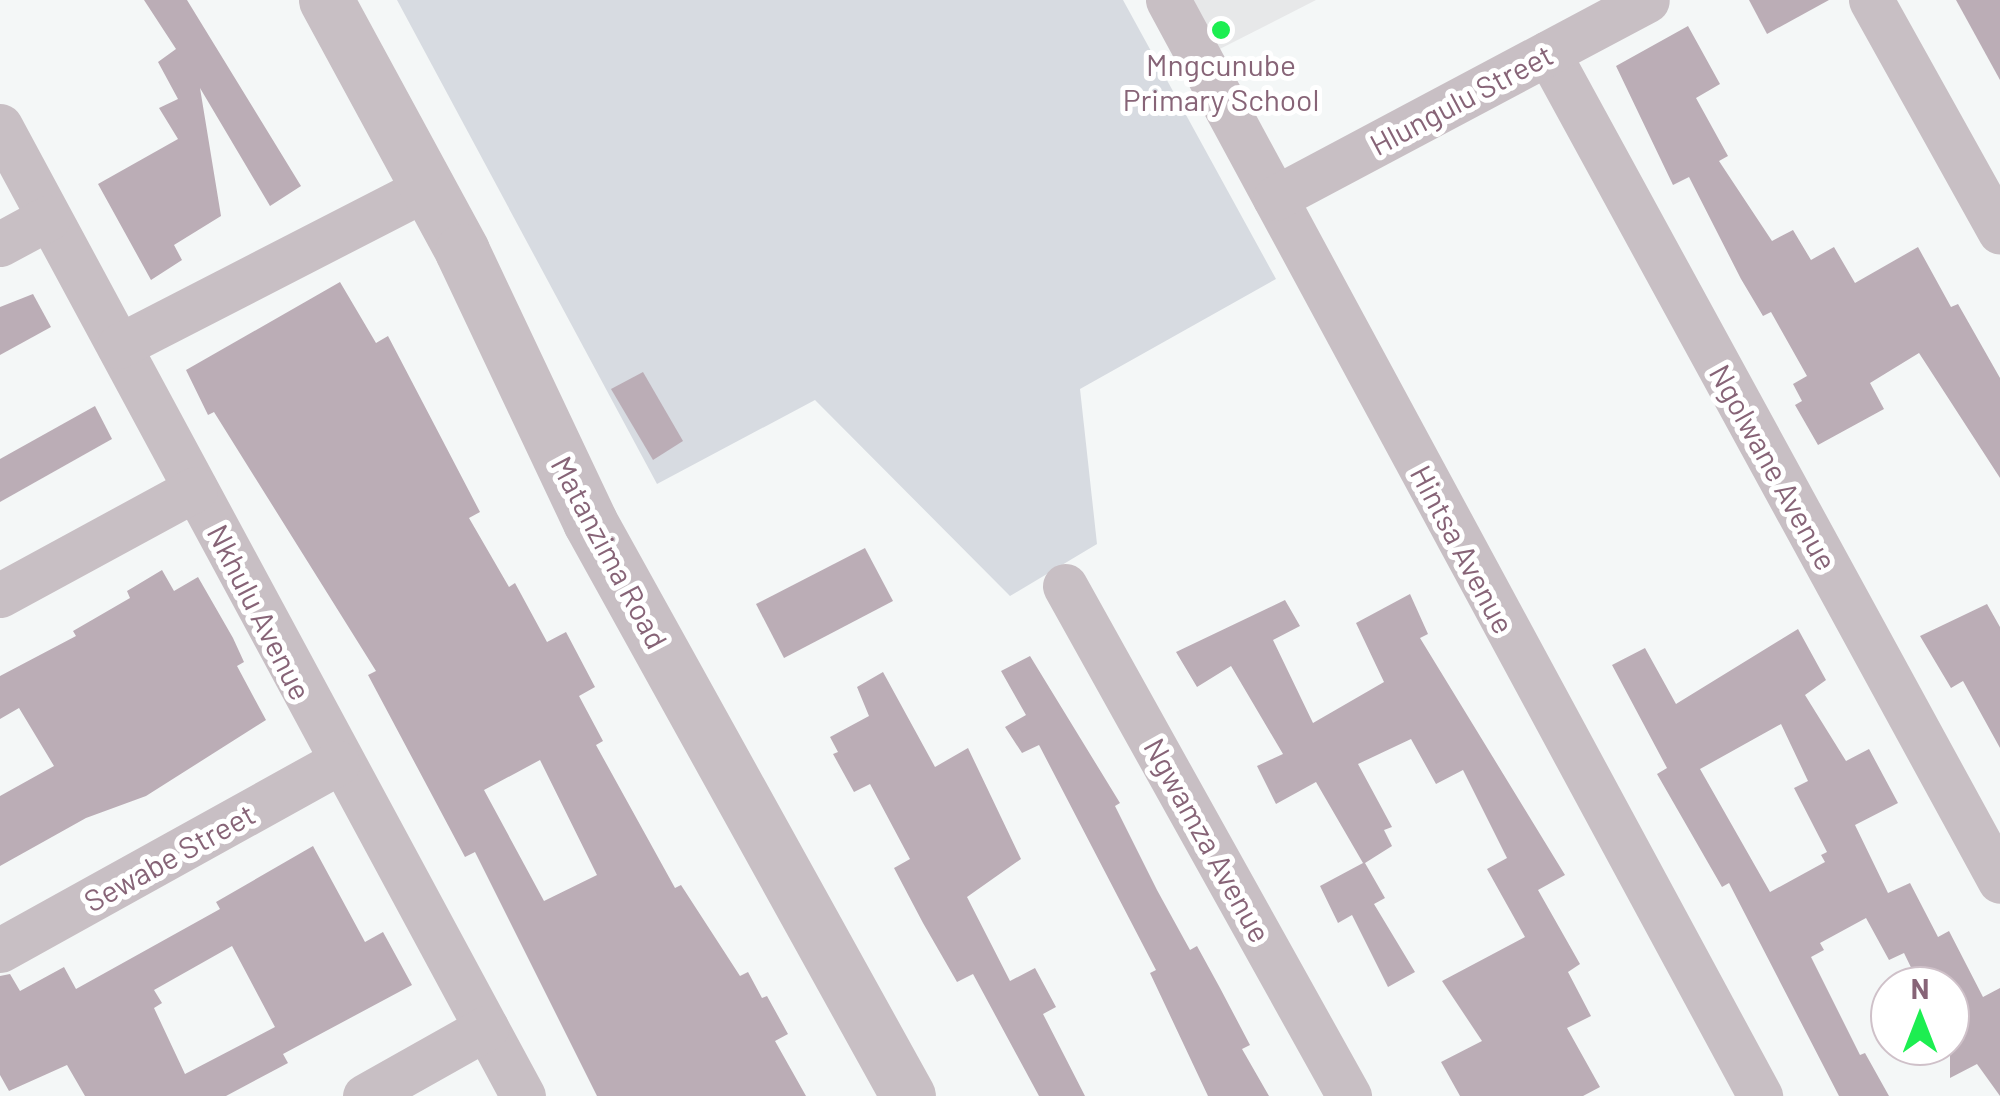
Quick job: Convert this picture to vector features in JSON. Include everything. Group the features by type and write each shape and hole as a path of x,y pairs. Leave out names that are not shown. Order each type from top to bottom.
{"street":[{"name":"Matanzima Road","path":"326,0 428,187 590,522 908,1096"},
{"name":"Hintsa Avenue","path":"1168,0 1760,1096"},
{"name":"Hlungulu Street","path":"1275,198 1647,0"},
{"path":"1871,0 2000,232"},
{"name":"Ngolwane Avenue","path":"1548,53 2000,881"},
{"name":"Nkhulu Avenue","path":"0,126 196,488 338,763 523,1096"},
{"path":"119,346 428,187"},
{"path":"0,244 48,218"},
{"path":"0,595 196,488"},
{"name":"Ngwamza Avenue","path":"1065,586 1348,1096"},
{"name":"Sewabe Street","path":"0,950 338,763"},
{"path":"365,1096 486,1028"}],"shaded area":[{"path":"397,0 1123,0 1276,279 1080,389 1097,544 1010,596 815,400 657,484"},
{"name":"Mngcunube Primary School","path":"1168,0 1316,0 1200,59"}],"building":[{"path":"144,0 187,0 301,186 270,206 200,88 221,216 174,245 182,260 151,280 98,184 178,139 159,108 178,99 158,62 176,49"},
{"path":"1749,0 1829,0 1767,34"},
{"path":"1956,0 2000,0 2000,80"},
{"path":"1688,26 1720,84 1696,98 1728,156 1719,161 1772,241 1793,230 1811,260 1834,247 1855,283 1918,247 1951,307 1958,304 2000,378 2000,478 1919,353 1870,383 1884,409 1818,445 1795,405 1802,401 1793,384 1807,376 1771,312 1763,316 1741,279 1689,177 1673,185 1616,66"},
{"path":"340,282 376,343 388,336 480,512 469,518 509,587 515,583 547,642 566,632 595,687 579,696 603,741 596,745 675,888 681,885 740,976 748,972 762,998 767,996 788,1034 775,1041 806,1096 597,1096 475,852 465,857 368,675 376,671 214,412 208,415 186,370","holes":["540,760 597,875 544,901 484,790"]},
{"path":"33,294 51,327 0,355 0,307"},
{"path":"643,372 683,441 653,460 611,389"},
{"path":"95,406 112,439 0,502 0,459"},
{"path":"865,548 893,601 784,658 756,604"},
{"path":"162,570 174,591 198,577 233,638 244,662 237,666 266,720 146,796 86,818 0,866 0,796 54,766 19,708 0,719 0,676 76,636 73,631 130,598 127,591"},
{"path":"1410,594 1428,634 1420,638 1565,875 1538,890 1580,964 1568,972 1591,1016 1567,1028 1600,1087 1583,1096 1460,1096 1441,1062 1482,1041 1442,981 1525,937 1487,869 1507,858 1463,770 1436,784 1411,739 1358,764 1392,827 1384,830 1392,846 1365,863 1385,898 1374,904 1415,972 1388,987 1352,915 1338,923 1320,886 1363,863 1316,782 1276,804 1257,766 1283,754 1231,666 1197,687 1176,652 1285,600 1300,626 1273,640 1313,723 1384,682 1356,623"},
{"path":"1987,604 2000,627 2000,748 1963,681 1951,688 1920,636"},
{"path":"1798,629 1826,680 1805,695 1846,761 1869,749 1898,803 1855,825 1888,893 1910,883 1938,937 1949,931 1967,966 1910,966 1904,953 1889,960 1866,918 1820,943 1824,950 1811,957 1860,1055 1865,1053 1889,1096 1839,1096 1729,883 1722,887 1657,774 1667,768 1612,665 1645,648 1676,704","holes":["1781,724 1808,781 1794,788 1827,852 1821,855 1825,862 1770,892 1700,769"]},
{"path":"1030,656 1120,803 1115,806 1157,890 1190,950 1197,946 1220,988 1250,1045 1242,1049 1269,1096 1208,1096 1150,973 1156,970 1039,745 1022,753 1005,727 1026,715 1001,671"},
{"path":"883,672 935,767 968,748 1021,859 967,897 1010,981 1035,968 1056,1007 1043,1014 1085,1096 1039,1096 973,974 957,982 923,923 894,868 910,859 870,784 854,792 833,754 838,752 830,737 869,716 857,687"},
{"path":"313,846 365,942 383,932 412,985 283,1054 288,1063 226,1096 85,1096 67,1065 9,1091 0,1075 0,976 10,974 20,991 64,967 76,989 220,909 216,902","holes":["232,946 275,1027 185,1074 154,1008 162,1003 154,990"]},
{"path":"1970,972 1983,997 2000,988 2000,1096 1977,1064 1950,1078 1950,1066 1970,1066"}],"place":[{"name":"Mngcunube Primary School","path":"1221,30"}]}
